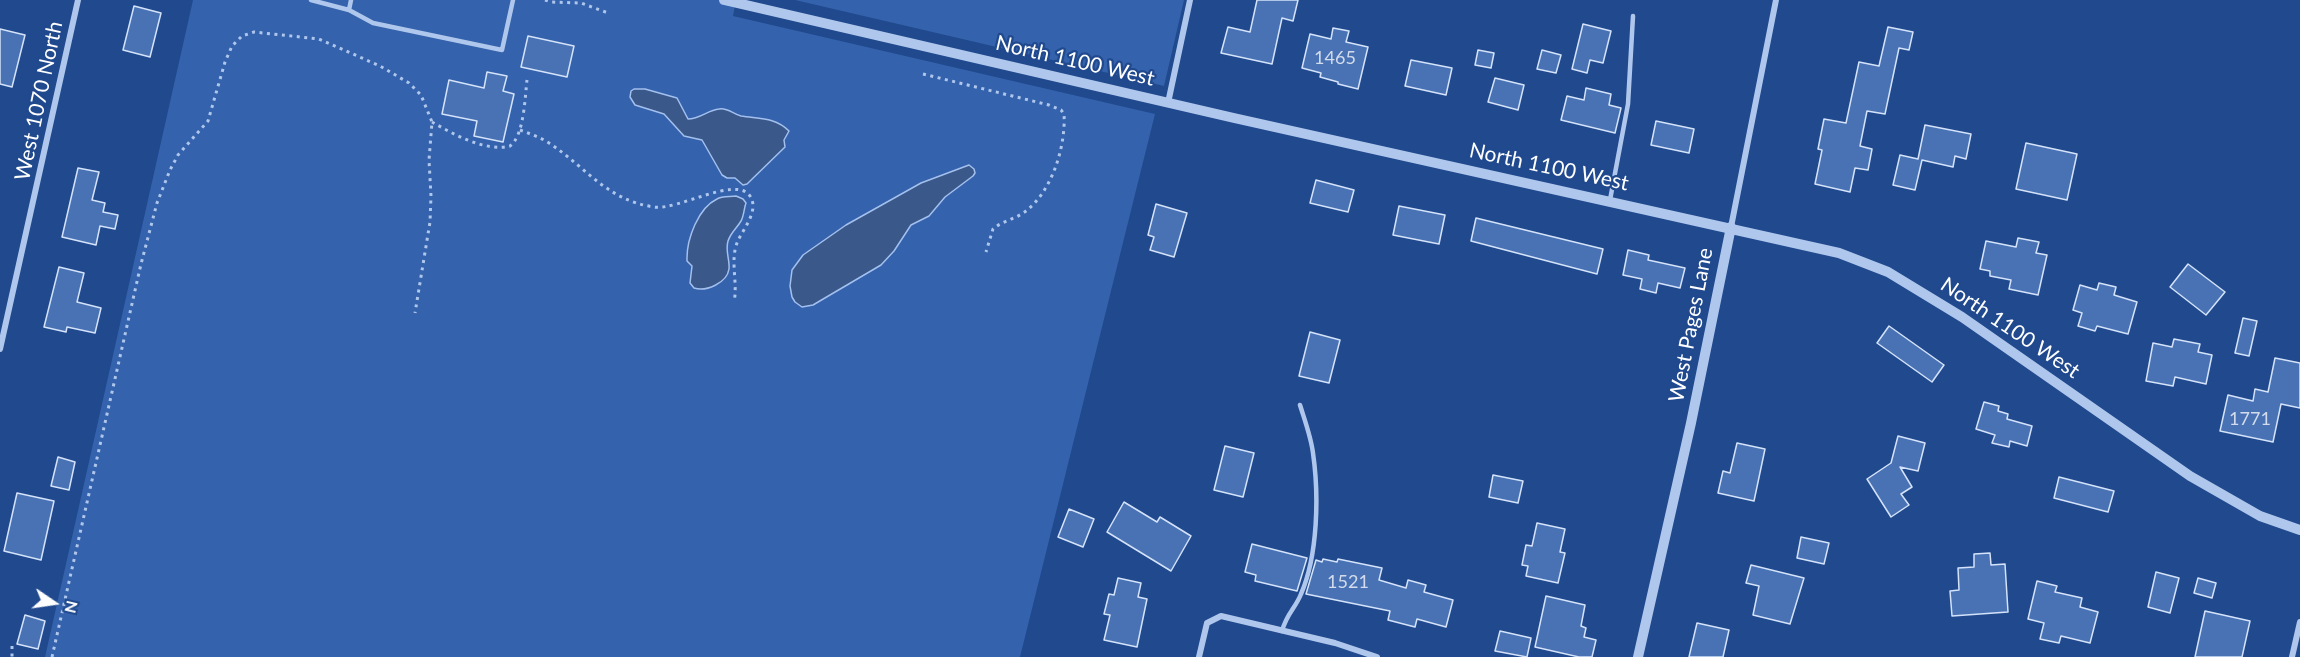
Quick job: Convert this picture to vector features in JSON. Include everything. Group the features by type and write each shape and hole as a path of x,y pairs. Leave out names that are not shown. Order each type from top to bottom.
{"street":[{"name":"West 1070 North","path":"0,349 78,0"},
{"name":"North 1100 West","path":"724,0 1168,103 1731,227 1839,253 1888,272 1962,317 2190,476 2260,516 2300,530"},
{"path":"1168,103 1190,0"},
{"name":"West Pages Lane","path":"1638,657 1691,423 1776,0"},
{"path":"1199,657 1208,623 1221,616 1335,643 1377,657"},
{"path":"2292,657 2300,622"}],"lane":[{"path":"311,0 349,10 373,23 502,50 513,0"},
{"path":"349,10 351,0"},
{"path":"1610,201 1628,104 1633,16"},
{"path":"1282,631 1285,618 1301,595 1313,543 1316,500 1313,454 1300,405"}],"path":[{"path":"545,0 581,3 608,13"},
{"path":"52,657 135,289 157,203 174,162 208,121 225,62 232,46 242,36 254,32 319,39 381,66 409,83 421,95 432,122 429,160 431,196 430,222 415,313"},
{"path":"923,74 1049,105 1061,110 1064,114 1060,146 1048,181 1029,209 993,229 986,252"},
{"path":"432,122 455,136 471,142 506,147 513,145 520,130 527,80"},
{"path":"520,130 550,143 609,191 646,206 659,208 675,206 724,190 736,189 748,194 753,208 735,250 734,302"},
{"path":"12,646 12,657"}],"shaded area":[{"path":"193,0 736,0 733,16 1155,114 1020,657 45,657"},
{"path":"795,0 1184,0 1164,86"},
{"path":"634,89 645,89 677,98 688,119 722,109 741,116 778,123 789,131 784,140 785,147 747,184 743,185 735,178 722,175 702,140 684,136 664,114 635,105 630,97"},
{"path":"969,165 974,169 973,176 945,197 929,216 911,225 894,251 881,265 813,305 802,307 795,302 790,286 792,270 803,255 846,225 921,183"},
{"path":"736,196 746,203 742,219 728,241 729,269 727,274 715,285 704,289 694,288 690,283 692,266 687,258 689,242 695,225 710,203 721,197"}],"building":[{"path":"1257,0 1298,0 1293,21 1282,18 1272,64 1221,53 1228,27 1250,32"},
{"path":"134,6 161,13 150,57 123,50"},
{"path":"1583,24 1611,31 1603,63 1590,60 1587,73 1572,69"},
{"path":"1888,27 1913,32 1909,50 1899,48 1885,114 1867,111 1860,146 1872,149 1868,170 1855,168 1850,192 1815,184 1822,150 1818,149 1824,119 1846,123 1859,62 1879,66"},
{"path":"1333,28 1349,31 1346,42 1368,47 1358,89 1338,84 1338,82 1320,77 1321,73 1302,68 1310,34 1331,39"},
{"path":"0,29 25,35 12,87 0,84"},
{"path":"528,36 574,46 567,77 521,67"},
{"path":"1478,50 1494,53 1491,68 1475,65"},
{"path":"1542,50 1561,55 1556,73 1537,69"},
{"path":"1411,60 1452,68 1446,95 1405,86"},
{"path":"487,72 507,76 503,91 514,94 503,142 474,136 477,121 442,114 449,80 484,88"},
{"path":"1495,78 1524,85 1518,110 1488,102"},
{"path":"1586,88 1611,94 1609,105 1621,108 1615,133 1561,120 1567,96 1584,100"},
{"path":"1656,121 1694,129 1689,153 1651,145"},
{"path":"1925,125 1971,134 1966,159 1955,156 1953,167 1922,160 1915,190 1893,185 1900,155 1918,159"},
{"path":"2026,143 2077,154 2067,200 2016,189"},
{"path":"78,168 99,172 92,200 105,203 103,212 118,215 115,229 100,226 96,245 62,237"},
{"path":"1316,180 1354,190 1348,212 1310,203"},
{"path":"1156,204 1187,213 1174,257 1150,250 1154,237 1148,235"},
{"path":"1399,206 1445,215 1439,244 1393,235"},
{"path":"1476,218 1603,249 1597,274 1471,241"},
{"path":"2018,238 2039,242 2036,253 2047,255 2038,295 2009,289 2011,280 1990,276 1990,271 1980,269 1986,241 2016,247"},
{"path":"1628,250 1649,255 1648,260 1685,268 1680,288 1658,283 1656,293 1640,289 1642,279 1623,275"},
{"path":"2188,264 2225,292 2206,315 2170,287"},
{"path":"59,267 84,273 77,302 101,308 95,333 67,327 66,332 44,327"},
{"path":"2099,283 2116,287 2114,295 2137,302 2128,334 2097,326 2095,331 2078,326 2082,313 2073,310 2080,285 2097,290"},
{"path":"2243,318 2257,321 2249,356 2235,353"},
{"path":"1889,326 1944,365 1932,382 1877,343"},
{"path":"1310,332 1340,340 1329,383 1299,376"},
{"path":"2174,339 2200,344 2198,352 2212,355 2206,384 2175,377 2173,386 2146,381 2153,343 2172,347"},
{"path":"2275,358 2300,363 2300,408 2281,404 2273,442 2220,431 2228,395 2253,401 2255,389 2268,392"},
{"path":"1984,402 1999,406 1998,411 2008,414 2007,419 2032,426 2027,446 2010,441 2009,447 1992,443 1995,435 1976,429"},
{"path":"1898,436 1925,443 1918,471 1900,467 1912,487 1901,494 1909,505 1891,517 1867,479 1891,463"},
{"path":"1737,443 1765,449 1754,501 1718,493 1723,471 1730,473"},
{"path":"1225,446 1254,453 1243,497 1214,490"},
{"path":"58,457 75,462 69,490 51,486"},
{"path":"1493,475 1523,481 1518,503 1489,497"},
{"path":"2059,477 2114,491 2108,512 2054,498"},
{"path":"17,493 54,501 41,560 4,551"},
{"path":"1124,502 1157,522 1160,517 1191,536 1171,571 1107,532"},
{"path":"1069,509 1094,519 1083,547 1058,537"},
{"path":"1537,523 1565,529 1560,552 1565,553 1558,583 1526,576 1528,566 1522,565 1526,545 1532,546"},
{"path":"1801,537 1829,543 1824,564 1797,558"},
{"path":"1252,544 1307,558 1297,591 1255,581 1256,575 1245,572"},
{"path":"1990,553 1991,565 2005,564 2008,612 1952,616 1950,591 1959,590 1958,568 1974,567 1974,554"},
{"path":"1323,559 1337,562 1338,559 1382,568 1379,580 1406,588 1408,580 1426,585 1424,592 1453,600 1446,627 1417,619 1415,627 1388,620 1390,611 1306,594 1316,560 1322,562"},
{"path":"1751,565 1804,578 1790,624 1753,615 1759,586 1746,583"},
{"path":"2156,572 2179,578 2170,613 2148,607"},
{"path":"1118,578 1141,583 1138,597 1147,599 1137,647 1104,640 1110,615 1104,614 1109,594 1114,595"},
{"path":"2198,578 2216,583 2212,598 2194,593"},
{"path":"2037,581 2057,586 2055,592 2082,598 2080,607 2098,612 2090,643 2061,636 2059,643 2040,639 2044,623 2028,619"},
{"path":"1546,596 1585,605 1581,626 1586,628 1584,637 1596,640 1592,657 1579,657 1535,647"},
{"path":"2205,611 2250,621 2242,657 2195,657"},
{"path":"25,615 45,621 38,649 17,644"},
{"path":"1697,623 1729,630 1723,657 1689,657"},
{"path":"1500,631 1531,638 1527,657 1495,651"}]}
